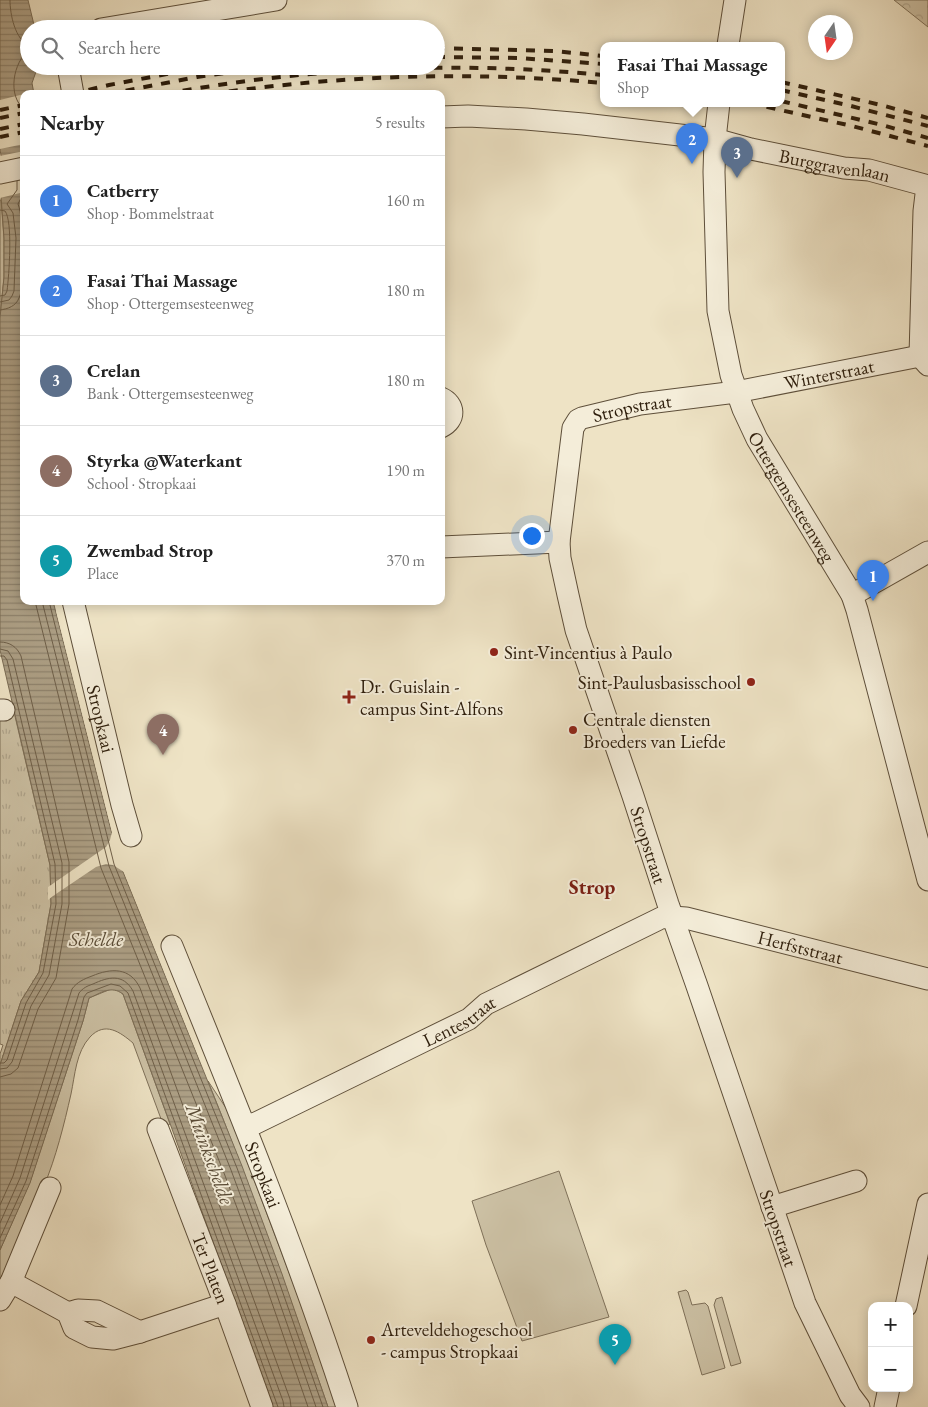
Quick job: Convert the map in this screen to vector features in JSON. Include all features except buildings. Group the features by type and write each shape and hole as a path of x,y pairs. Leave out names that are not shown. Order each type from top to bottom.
{"street":[{"path":"155,20 276,0"},
{"path":"728,42 735,0"},
{"path":"70,75 72,90"},
{"name":"Ottergemsesteenweg","path":"719,107 714,172 718,310 736,392 757,439 852,595 928,880"},
{"name":"Burggravenlaan","path":"445,117 468,116 535,120 715,139 752,149 844,168 869,170 927,186"},
{"path":"0,173 20,169"},
{"path":"924,360 924,211 927,186"},
{"name":"Winterstraat","path":"736,392 924,360"},
{"name":"Stropstraat","path":"736,392 640,404 578,420 573,428 559,542 560,558 576,630 672,917 805,1303 850,1395 859,1407"},
{"path":"445,401 450,404 452,410 450,420 445,425"},
{"path":"445,547 559,542"},
{"path":"852,595 928,552"},
{"name":"Stropkaai","path":"74,605 131,836"},
{"name":"Herfststraat","path":"672,917 686,918 928,979"},
{"name":"Lentestraat","path":"245,1126 256,1123 469,1019 486,1004 652,922 661,918 672,917"},
{"name":"Stropkaai","path":"172,946 289,1240 347,1407"},
{"name":"Ter Platen","path":"158,1129 262,1407"},
{"path":"772,1207 856,1181"},
{"path":"0,1300 11,1282 50,1188"},
{"path":"908,1302 921,1267 927,1212"},
{"path":"11,1282 68,1313 78,1310 97,1311 140,1332 225,1304"},
{"path":"885,1407 887,1392"}],"green space":[{"path":"894,0 928,0 928,27"},
{"path":"0,200 4,238 4,277 0,318"},
{"path":"14,712 50,865 51,904 39,972 21,1001 0,1065 0,1054 3,1045 0,1044 0,715"},
{"path":"111,989 123,994 170,1124 164,1127 133,1043 118,1032 107,1029 96,1032 90,1037 79,1057 63,1129 48,1175 0,1284 0,1250 30,1182 89,998"},
{"path":"208,1081 228,1111 340,1407 328,1407 270,1243"},
{"path":"559,1171 609,1317 522,1341 486,1245 472,1201"},
{"path":"686,1290 692,1305 705,1303 708,1306 725,1368 702,1375 678,1292"},
{"path":"722,1297 741,1363 731,1366 714,1305 716,1299"}],"water":[{"name":"Schelde","path":"0,0 28,0 33,20 20,20 20,75 35,75 32,83 33,90 20,90 20,605 54,605 119,862 242,1166 328,1407 273,1407 123,994 119,991 110,990 89,998 30,1183 0,1250 0,1065 21,1001 39,972 51,904 50,865 0,650 0,318 4,277 1,196 7,185 0,150"}],"pier":[{"path":"20,95 20,145 0,149 0,100"},
{"path":"20,152 20,193 0,198 0,192 4,184 0,156"},
{"path":"57,605 122,861 206,1069 200,1060 124,872 113,865 106,864 96,867 48,900 48,887 106,847 112,832 56,611"}],"railway":[{"path":"445,48 555,51 600,56"},
{"path":"445,57 519,58 600,64"},
{"path":"445,68 493,68 600,75"},
{"path":"88,90 162,75"},
{"path":"129,90 211,75"},
{"path":"189,90 302,75"},
{"path":"244,90 358,79 455,76 553,79 600,83"},
{"path":"785,83 928,118"},
{"path":"785,91 928,126"},
{"path":"785,102 928,138"},
{"path":"0,110 20,106"},
{"path":"767,107 852,126 928,146"},
{"path":"0,118 20,114"},
{"path":"0,129 20,125"},
{"path":"0,137 20,133"}],"place":[{"name":"Fasai Thai Massage","path":"692,164"},
{"name":"Crelan","path":"737,178"},
{"name":"Catberry","path":"873,601"},
{"name":"Sint-Vincentius à Paulo","path":"494,652"},
{"name":"Sint-Paulusbasisschool","path":"751,682"},
{"name":"Dr. Guislain - campus Sint-Alfons","path":"349,697"},
{"name":"Centrale diensten Broeders van Liefde","path":"573,730"},
{"name":"Styrka @Waterkant","path":"163,755"},
{"name":"Arteveldehogeschool - campus Stropkaai","path":"371,1340"},
{"name":"Zwembad Strop","path":"615,1365"}],"district":[{"name":"Strop","path":"592,887"}],"water label":[{"name":"Muinkschelde","path":"210,1154"}]}
